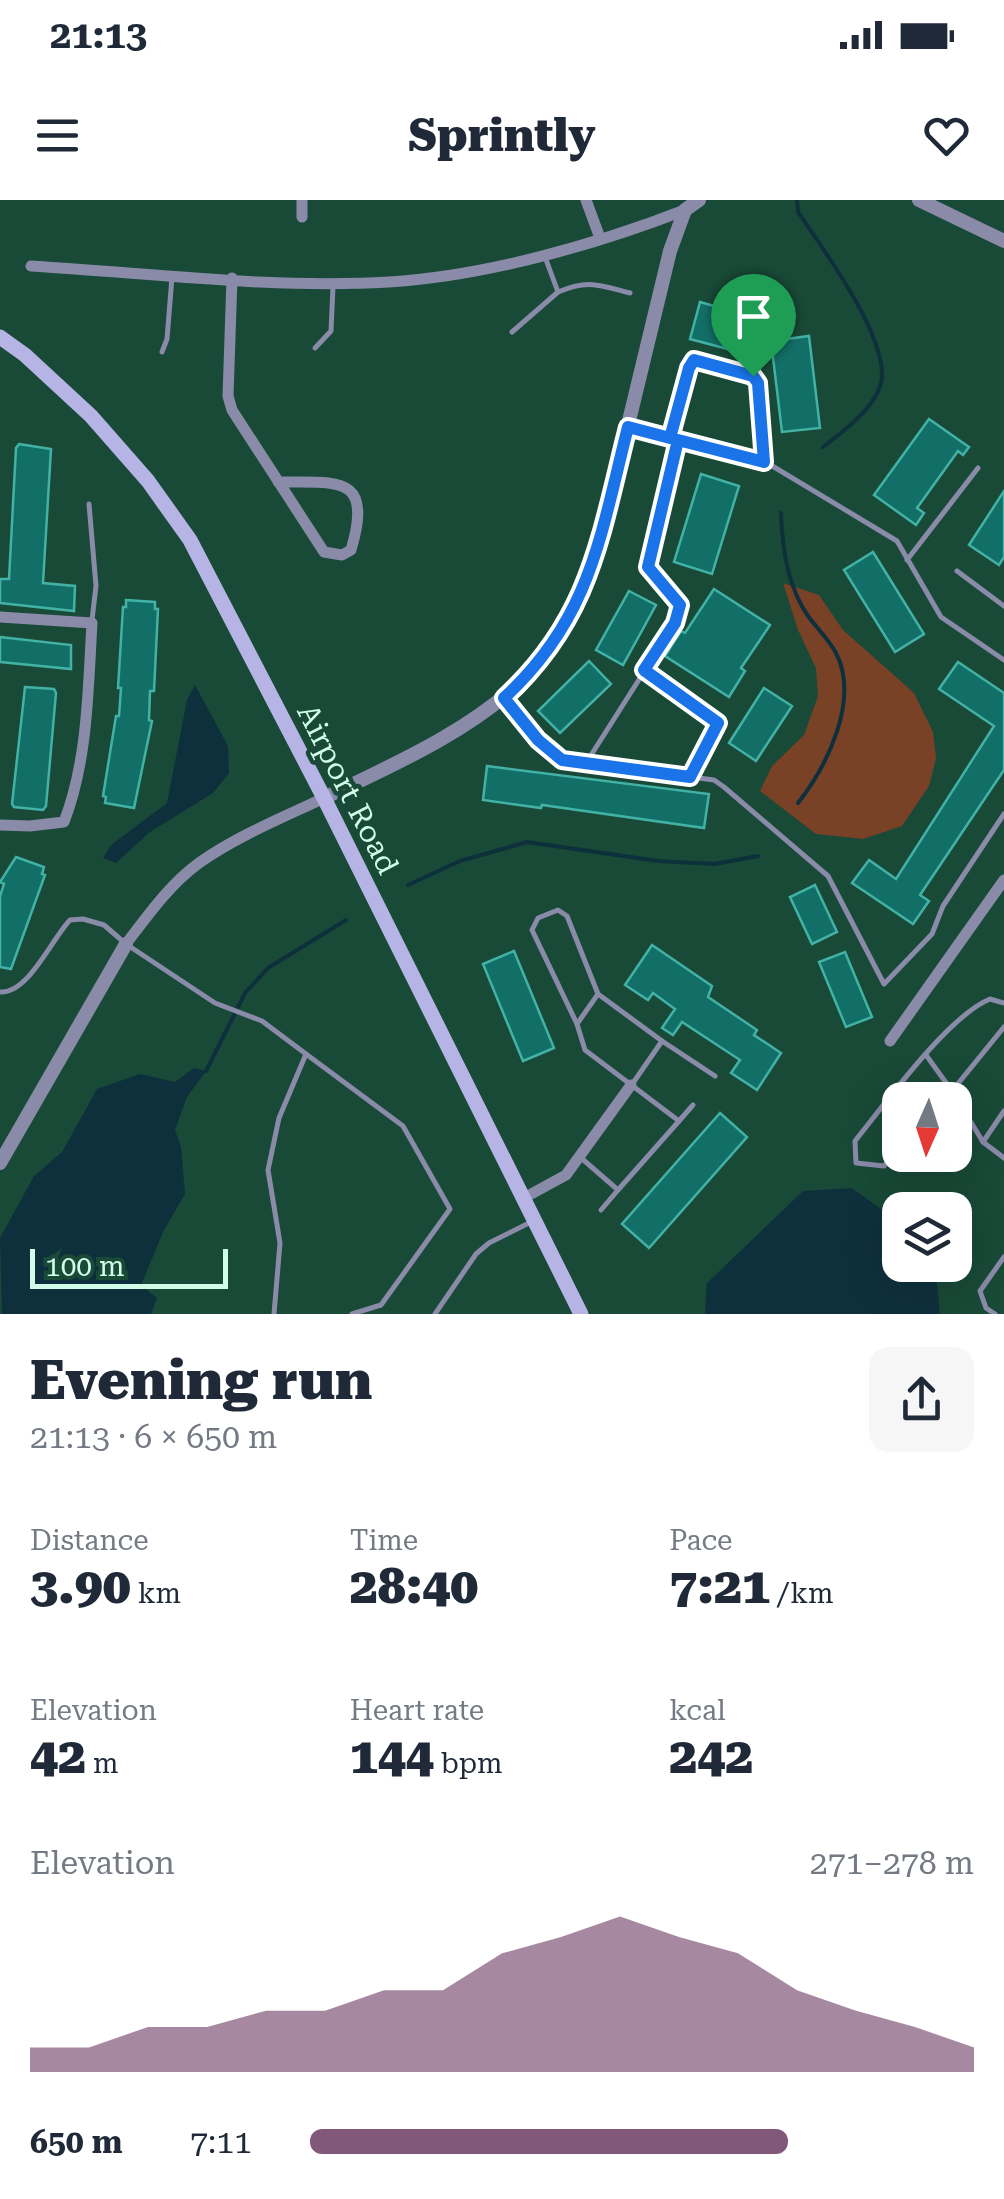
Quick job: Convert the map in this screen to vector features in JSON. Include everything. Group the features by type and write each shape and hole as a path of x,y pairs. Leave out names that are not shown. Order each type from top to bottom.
{"main road":[{"name":"Airport Road","path":"0,337 61,386 148,480 190,540 324,798 581,1314"}],"street":[{"path":"302,200 302,218"},
{"path":"586,200 600,238"},
{"path":"30,266 334,284 392,282 460,273 544,254 685,210 699,200"},
{"path":"919,200 1004,241"},
{"path":"0,1163 126,944 148,914 198,864 232,842 406,758 504,698 550,650 580,595 594,556 670,250 685,210"},
{"path":"232,278 228,396 232,410 278,482 324,552 342,555 351,550 357,530 357,501 350,488 339,483 278,482"},
{"path":"0,617 92,623 87,705 75,794 64,822 0,825"},
{"path":"890,1041 1004,880"},
{"path":"522,1199 566,1175 631,1085"}],"lane":[{"path":"544,254 558,292"},
{"path":"162,352 168,339 172,274"},
{"path":"512,332 558,292 579,283 592,282 630,294"},
{"path":"315,348 331,331 334,284"},
{"path":"586,764 675,623 680,605 648,567 689,368 694,360 753,376 758,383 764,462"},
{"path":"628,427 764,462 897,542 940,617 1004,660"},
{"path":"907,560 978,468"},
{"path":"88,504 96,586 92,623"},
{"path":"957,571 1004,606"},
{"path":"644,670 718,723 690,777"},
{"path":"504,698 538,740 562,760 714,780 724,787 828,876 884,984 932,934 943,906 1004,814"},
{"path":"679,1121 585,1050 577,1024 532,930 538,918 558,910 567,916 598,994 715,1076"},
{"path":"0,992 10,993 24,984 70,920 83,918 104,925 126,944 215,1002 262,1021 403,1126 450,1208 381,1305 352,1314"},
{"path":"577,1024 598,994"},
{"path":"903,1082 976,1006 990,999 1004,1003"},
{"path":"959,1082 1004,1027"},
{"path":"631,1085 662,1041"},
{"path":"274,1314 280,1243 268,1170 279,1118 306,1054"},
{"path":"926,1054 946,1082"},
{"path":"601,1210 692,1105"},
{"path":"882,1108 855,1141 856,1162 882,1166"},
{"path":"983,1142 1004,1111"},
{"path":"972,1124 983,1142 1004,1158"},
{"path":"580,1157 618,1190"},
{"path":"435,1314 476,1254 488,1243 533,1221"},
{"path":"995,1314 983,1311 980,1290 1004,1257"}],"shaded area":[{"path":"783,583 819,595 843,630 914,693 933,732 936,758 929,786 902,826 863,839 816,834 760,791 772,766 804,735 818,696 816,668 798,630"}],"water":[{"path":"195,685 228,746 229,773 213,793 150,832 116,863 103,858 111,845 167,803 187,700"},
{"path":"194,1068 206,1071 187,1097 175,1130 181,1147 185,1194 164,1230 141,1285 157,1298 151,1314 2,1314 0,1238 34,1176 62,1152 97,1089 140,1074 175,1082"},
{"path":"852,1188 882,1210 882,1282 937,1282 940,1314 705,1314 707,1283 803,1191"}],"building":[{"path":"700,302 764,320 754,356 690,339"},
{"path":"809,336 820,428 782,432 771,341"},
{"path":"929,419 969,447 963,455 958,451 917,508 924,513 916,525 874,495"},
{"path":"19,444 51,449 43,583 75,586 74,611 0,603 0,579 9,579"},
{"path":"701,474 739,486 712,574 674,562"},
{"path":"1004,491 1004,557 999,565 969,545"},
{"path":"873,552 924,634 895,652 844,570"},
{"path":"714,589 770,625 741,668 745,671 729,697 665,656"},
{"path":"629,591 656,605 623,665 596,650"},
{"path":"126,600 155,602 158,609 154,691 150,691 152,721 134,808 105,803 103,796 119,716"},
{"path":"0,637 71,645 71,669 0,662"},
{"path":"589,661 611,684 560,733 538,711"},
{"path":"958,662 1004,693 1004,770 920,895 929,901 913,924 852,883 869,860 896,879 994,726 939,689"},
{"path":"25,687 54,689 56,693 43,810 12,804"},
{"path":"764,688 792,706 756,761 729,743"},
{"path":"487,766 709,794 704,828 483,800"},
{"path":"16,857 44,867 45,875 11,969 0,967 0,896 4,884 0,882"},
{"path":"815,885 837,932 812,944 790,897"},
{"path":"652,945 712,986 708,997 757,1030 754,1035 781,1053 757,1090 731,1073 740,1060 682,1022 673,1035 662,1028 675,1009 653,993 648,1000 625,985"},
{"path":"514,951 554,1048 523,1061 483,964"},
{"path":"845,952 872,1017 846,1027 819,962"},
{"path":"720,1113 747,1137 649,1248 622,1224"}],"waterway":[{"path":"797,200 798,212 863,315 880,359 882,377 868,407 823,447"},
{"path":"781,513 790,579 808,616 836,653 844,691 829,752 798,803"},
{"path":"408,885 460,861 527,842 658,861 715,864 758,856"},
{"path":"206,1071 245,993 268,968 346,920"}],"route":[{"path":"694,360 753,376 761,392 764,462 678,440 648,567 680,605 675,623 644,670 718,723 690,777 562,760 538,740 504,698 550,650 570,618 594,556 628,427 670,438 694,360"}]}
